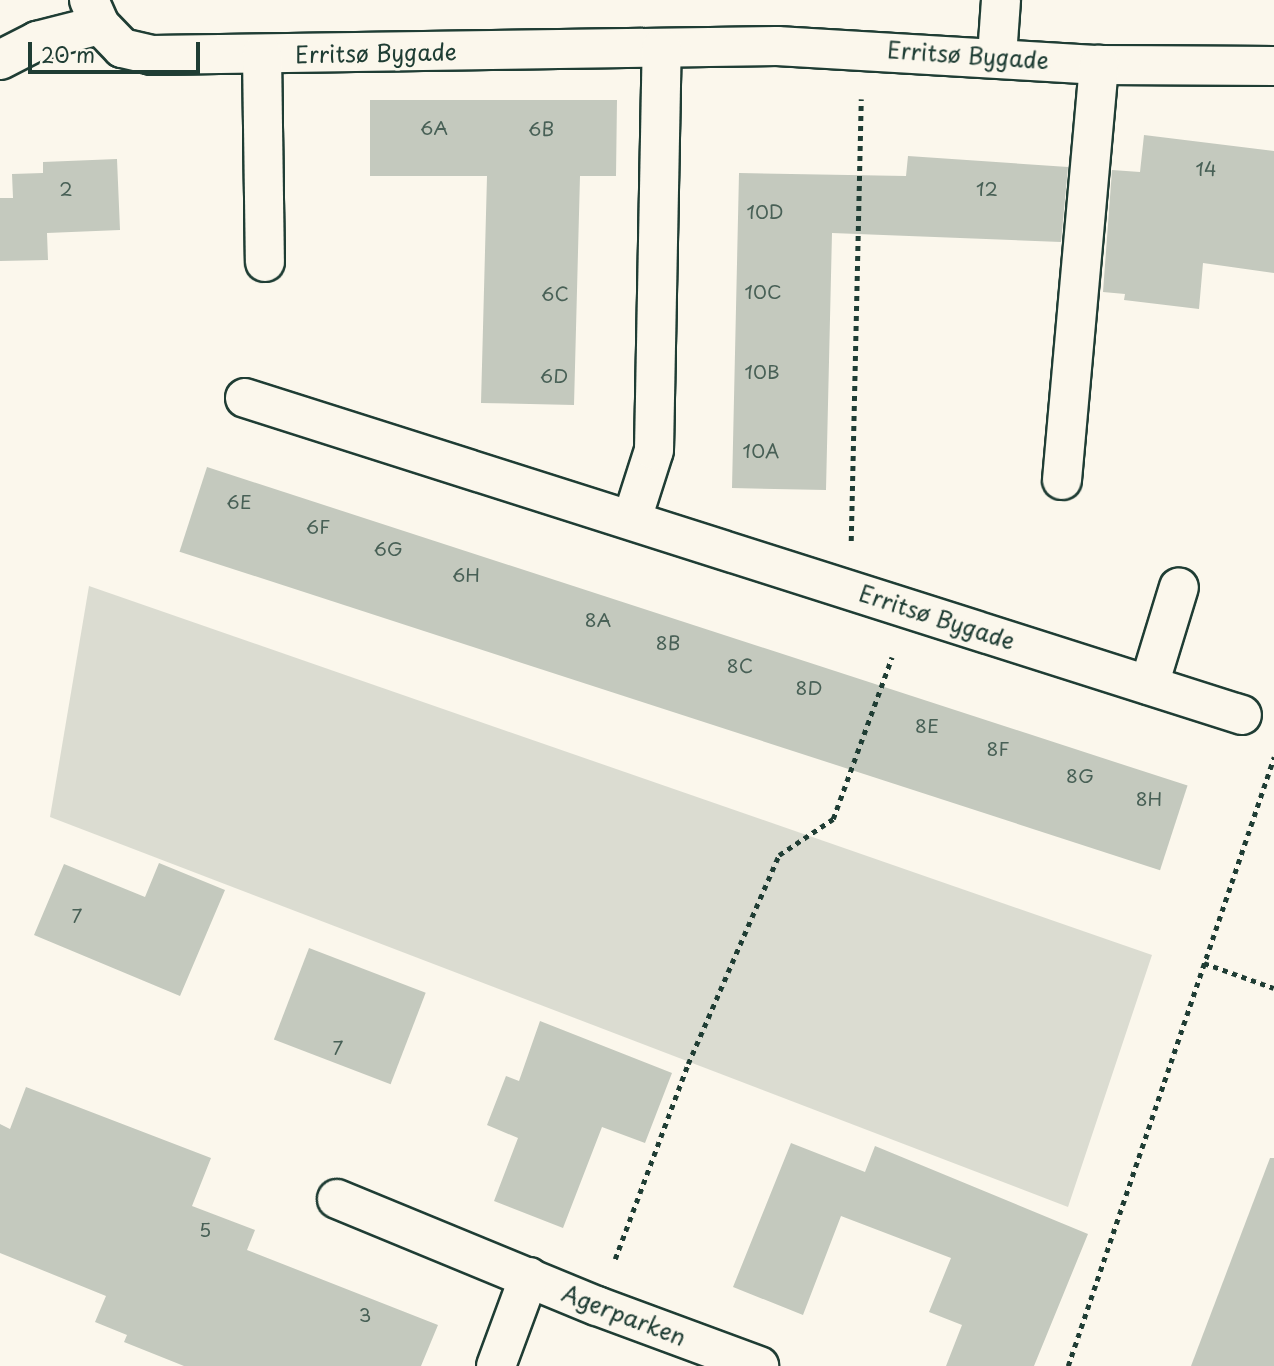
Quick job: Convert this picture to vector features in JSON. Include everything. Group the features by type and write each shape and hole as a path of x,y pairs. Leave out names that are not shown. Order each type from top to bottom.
{"street":[{"path":"997,56 1001,0"},
{"path":"0,60 95,12"},
{"name":"Erritsø Bygade","path":"95,12 122,48 152,55 862,48 1100,65 1274,66"},
{"path":"632,519 654,450 662,48"},
{"path":"262,54 265,262"},
{"path":"1062,480 1100,65"},
{"name":"Erritsø Bygade","path":"245,398 1242,715"},
{"path":"1149,685 1179,587"},
{"name":"Agerparken","path":"337,1199 597,1306 759,1366"},
{"path":"496,1366 529,1277"}],"path":[{"path":"839,586 855,528 862,48"},
{"path":"597,1306 688,1064 779,855 833,819 909,608"},
{"path":"1069,1366 1274,757"},
{"path":"1204,963 1274,988"}],"shaded area":[{"path":"89,586 1152,955 1068,1207 50,817"}],"building":[{"path":"370,100 617,100 616,176 580,176 574,405 481,403 487,176 370,176"},
{"path":"1144,135 1274,151 1274,273 1203,263 1199,309 1124,300 1125,294 1103,292 1112,170 1140,172"},
{"path":"908,156 1068,167 1061,242 832,233 826,490 732,488 739,173 906,176"},
{"path":"117,159 120,230 47,233 48,260 0,261 0,198 13,198 12,174 43,173 43,162"},
{"path":"207,467 1188,786 1160,870 179,552"},
{"path":"159,863 225,890 180,996 34,935 64,864 145,897"},
{"path":"309,948 426,993 391,1084 274,1039"},
{"path":"540,1021 672,1073 645,1143 602,1127 563,1228 494,1201 518,1138 487,1125 506,1076 519,1081"},
{"path":"26,1087 211,1158 192,1206 255,1230 247,1250 438,1325 421,1366 184,1366 124,1342 127,1335 95,1322 106,1296 0,1253 0,1124 10,1129"},
{"path":"791,1143 865,1172 875,1146 1088,1234 1034,1366 946,1366 962,1325 929,1312 951,1258 841,1216 803,1315 733,1287"},
{"path":"1270,1158 1274,1158 1274,1366 1191,1366"}]}
